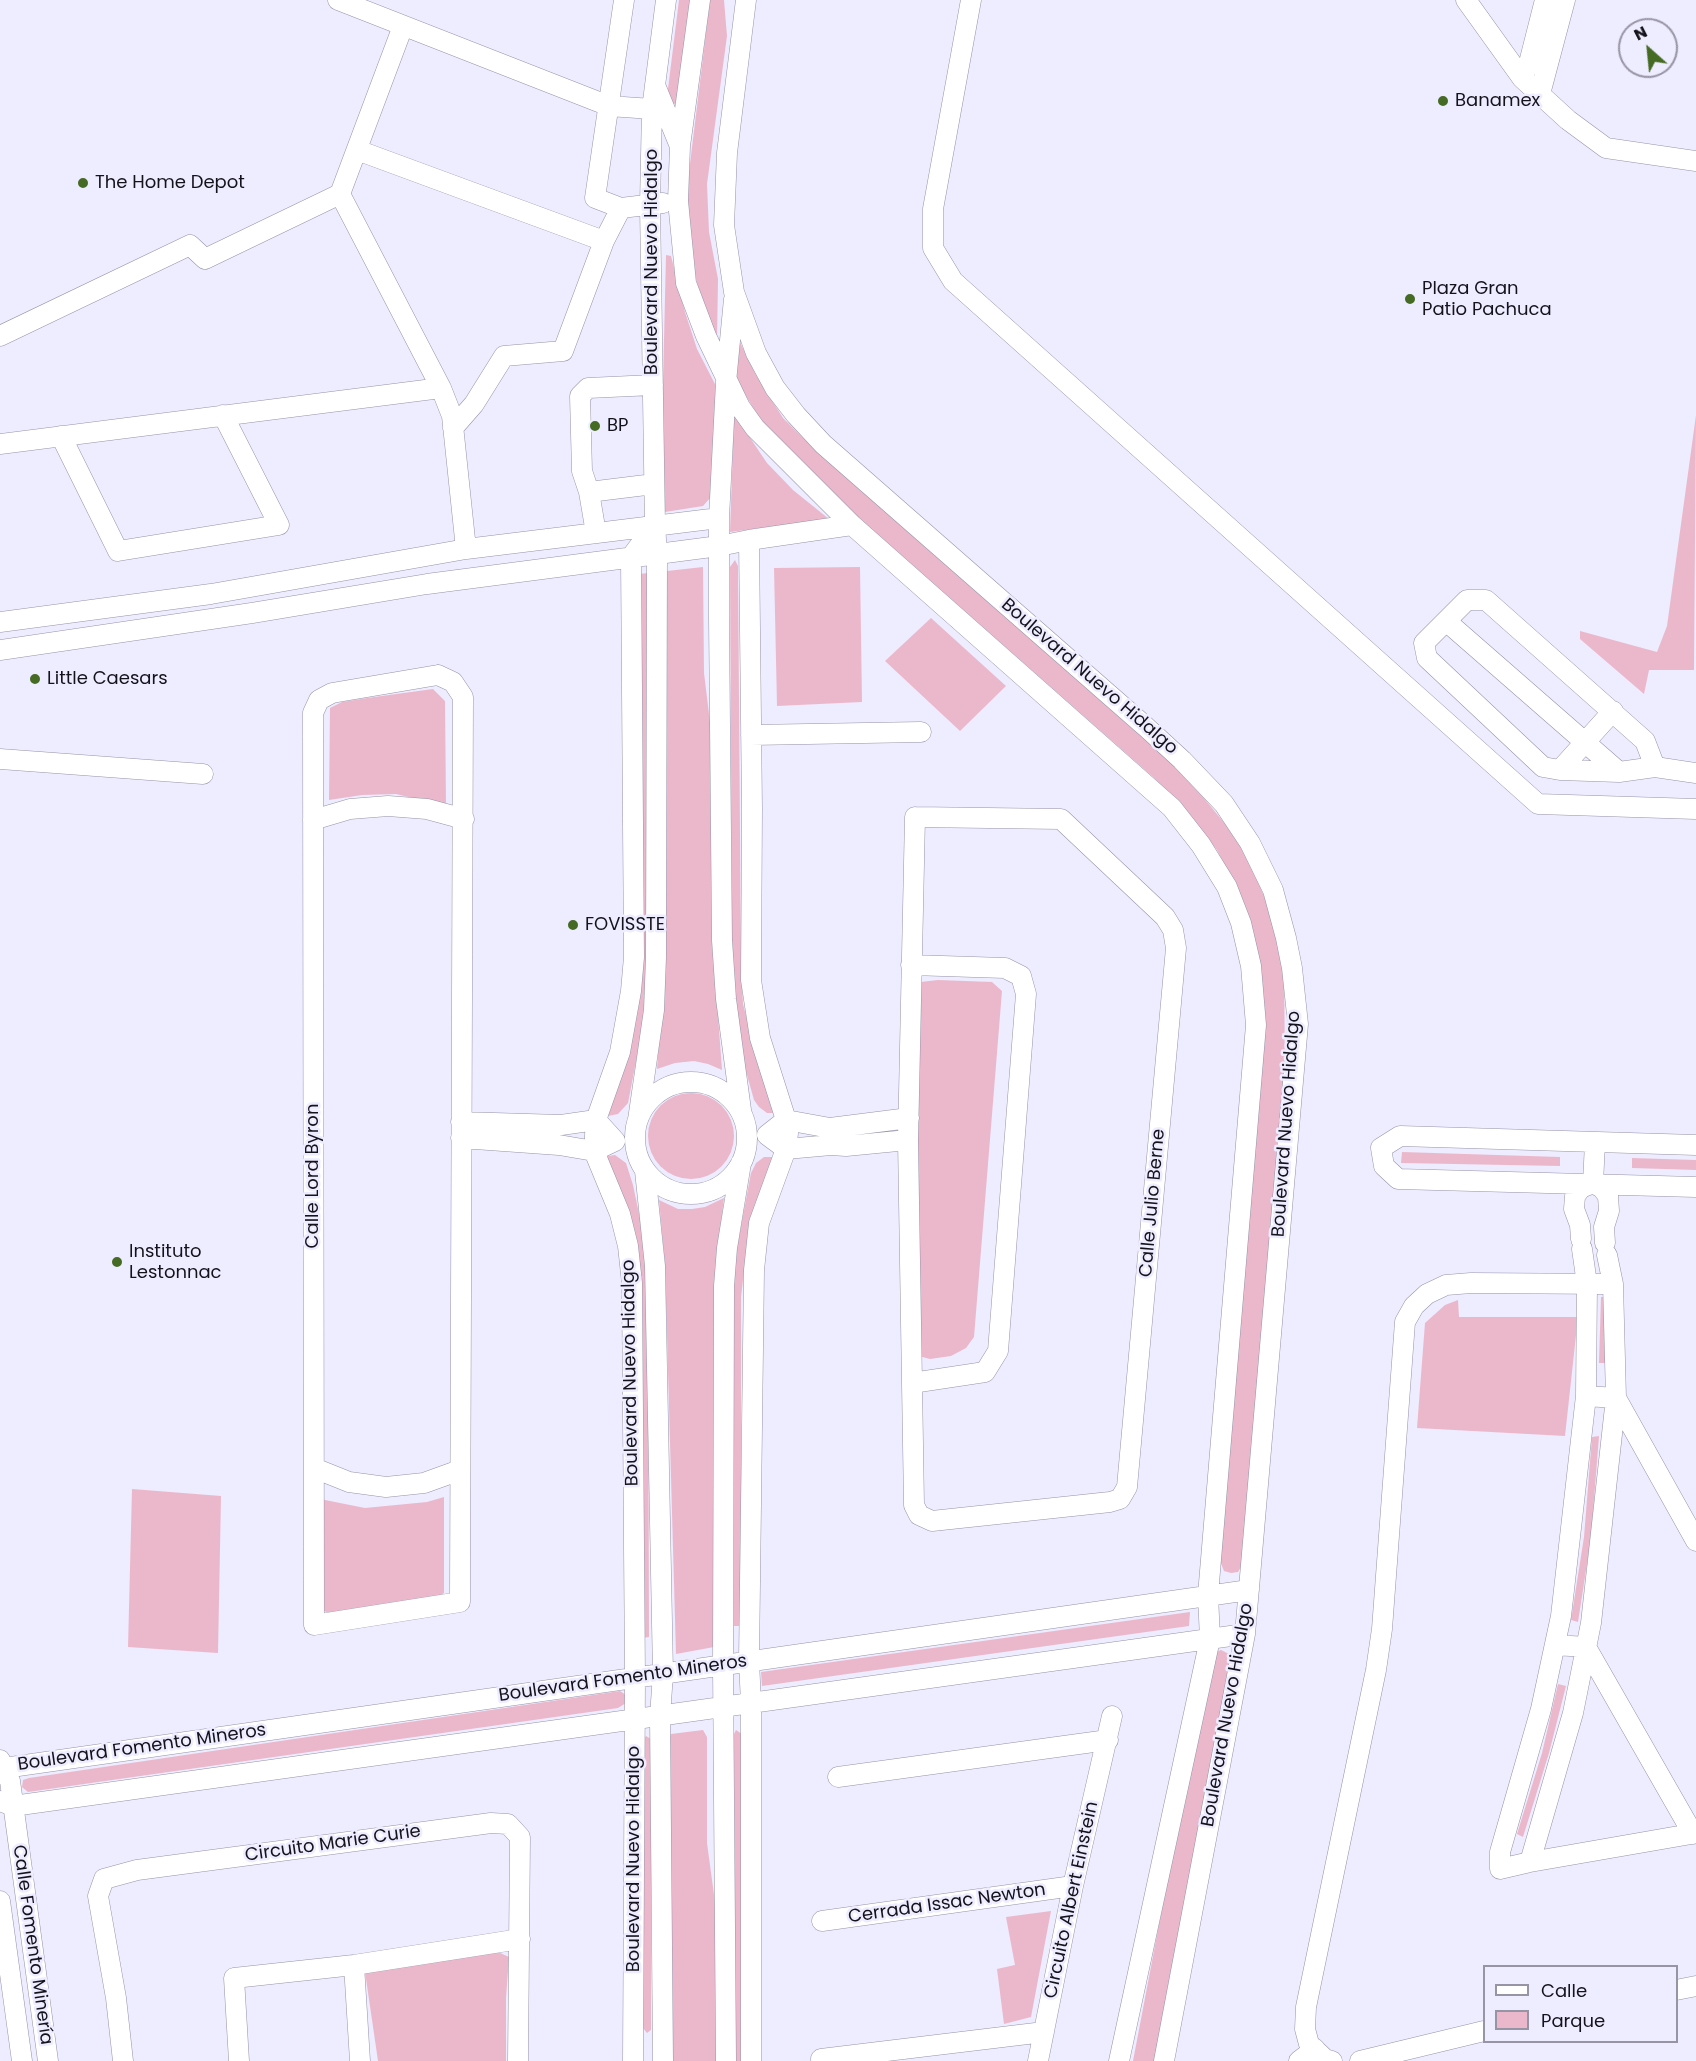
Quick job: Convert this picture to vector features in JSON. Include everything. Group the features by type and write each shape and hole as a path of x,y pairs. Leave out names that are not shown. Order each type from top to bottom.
{"street":[{"path":"338,0 609,106 652,109"},
{"path":"624,0 595,198 621,208 678,201"},
{"name":"Boulevard Nuevo Hidalgo","path":"638,1120 654,1010 656,957 657,554 650,205 654,82 666,0"},
{"name":"Boulevard Nuevo Hidalgo","path":"700,0 680,146 678,201 686,283 726,382 740,407 755,428 852,525 1172,808 1202,845 1227,887 1241,923 1251,966 1256,1025 1208,1595 1210,1639 1119,2061"},
{"name":"Boulevard Nuevo Hidalgo","path":"746,0 727,153 724,225 734,292 756,353 775,388 823,444 1182,760 1224,804 1250,843 1273,890 1286,938 1298,1024 1245,1634 1164,2061"},
{"path":"971,0 933,209 933,248 953,281 1538,804 1696,809"},
{"path":"1466,0 1522,78 1568,120 1606,148 1695,156"},
{"path":"1522,78 1529,63 1545,0"},
{"path":"1540,94 1565,0"},
{"path":"0,336 190,245 206,259 340,194 403,26"},
{"path":"654,82 680,146"},
{"path":"357,150 604,241"},
{"path":"340,194 441,388 452,416 466,549"},
{"path":"453,428 474,404 504,356 563,351 604,241 621,208"},
{"name":"Boulevard Nuevo Hidalgo","path":"734,292 726,382 719,518 722,940 726,999 741,1110"},
{"path":"596,533 589,492 582,471 580,396 588,388 653,385"},
{"path":"0,444 441,388"},
{"path":"61,436 118,551 279,525 223,415"},
{"path":"589,492 654,484"},
{"path":"0,622 211,594 466,549 719,518"},
{"path":"631,557 655,525"},
{"path":"0,650 427,584 719,546 852,525"},
{"path":"748,540 751,735 750,980 760,1038 788,1133 786,1149 759,1223 754,1270 749,1662 751,2061"},
{"name":"Boulevard Nuevo Hidalgo","path":"629,2060 635,1719 632,1283 628,1246 620,1214 594,1151 596,1120 620,1052 631,991 634,957 631,557"},
{"path":"1655,767 1645,741 1486,600 1467,600 1424,643 1427,658 1543,767 1560,770 1619,772 1655,767 1696,773"},
{"path":"1446,621 1619,772"},
{"name":"Calle Lord Byron","path":"438,675 453,682 463,697 464,819 460,1602 314,1625 313,713 319,700 332,693 438,675"},
{"path":"1560,770 1612,711"},
{"path":"751,735 921,732"},
{"path":"0,759 203,774"},
{"path":"313,820 350,809 388,806 427,809 464,819"},
{"name":"Calle Julio Berne","path":"915,817 1060,819 1165,917 1173,930 1176,948 1127,1488 1120,1498 1110,1502 932,1521 919,1515 914,1505 908,1140 911,965 915,817"},
{"path":"911,965 1005,968 1021,976 1026,994 998,1351 985,1372 912,1383"},
{"path":"461,1130 561,1125 596,1120 625,1141 645,1171 660,1186 690,1194 711,1191 729,1180 746,1153 747,1137 745,1120 735,1102 718,1088 697,1082 675,1084 656,1094 642,1110 625,1141 594,1151 461,1130"},
{"path":"786,1149 909,1118"},
{"path":"747,1137 767,1135 786,1120"},
{"path":"786,1120 831,1136 846,1146 908,1140"},
{"path":"559,1145 561,1125"},
{"path":"767,1135 786,1149"},
{"path":"1696,1145 1400,1136 1381,1148 1384,1166 1398,1179 1696,1187"},
{"path":"1593,1183 1594,1143"},
{"path":"726,2061 723,1665 724,1286 727,1248 741,1164"},
{"name":"Boulevard Nuevo Hidalgo","path":"645,1171 656,1266 663,1674 660,1716 662,2052"},
{"path":"1586,1647 1695,1834 1500,1869 1500,1852 1541,1709 1561,1616 1586,1396 1587,1284 1580,1225 1574,1209 1575,1196 1581,1188 1593,1183"},
{"path":"1530,1862 1573,1713 1591,1623 1608,1485 1616,1398 1613,1284 1604,1227 1609,1211 1608,1196 1602,1188 1593,1183"},
{"path":"1332,2061 1325,2059 1309,2044 1305,2029 1306,2007 1376,1670 1382,1629 1405,1323 1414,1306 1427,1294 1446,1285 1471,1283 1613,1284"},
{"path":"1586,1396 1616,1398"},
{"path":"1616,1398 1696,1541"},
{"path":"314,1468 349,1482 386,1487 424,1483 460,1470"},
{"name":"Boulevard Fomento Mineros","path":"2,1767 1249,1590"},
{"path":"7,1804 1245,1634"},
{"path":"1555,1645 1586,1647"},
{"name":"Circuito Albert Einstein","path":"1038,2061 1073,1886 1112,1716"},
{"path":"838,1777 1108,1740"},
{"name":"Calle Fomento Minería","path":"2,1767 10,1781 7,1804 48,2061"},
{"name":"Circuito Marie Curie","path":"123,2061 116,1998 98,1896 104,1879 137,1870 491,1823 508,1824 519,1837 520,2061"},
{"name":"Cerrada Issac Newton","path":"822,1921 1073,1886"},
{"name":"Calle Fomento Minería","path":"0,1901 22,2061"},
{"path":"239,2061 234,1978 354,1965 520,1939"},
{"path":"354,1965 360,2061"},
{"path":"1678,1989 1696,1986"},
{"path":"1360,2061 1483,2031"},
{"path":"821,2059 1044,2032"},
{"path":"1299,2061 1315,2049"},
{"path":"629,2060 662,2052"}],"green space":[{"path":"679,0 690,0 676,103 671,106 667,97"},
{"path":"710,0 724,0 727,36 707,184 709,232 718,279 717,342 700,296 690,252 687,218 688,180"},
{"path":"666,255 671,256 697,349 717,388 711,497 703,506 665,512 660,509"},
{"path":"735,332 756,375 783,418 817,452 1168,760 1235,836 1254,871 1273,919 1284,966 1285,1071 1243,1564 1238,1572 1224,1571 1220,1561 1261,1072 1234,883 1217,850 1186,811 1153,777 826,489 761,421 736,379"},
{"path":"734,414 767,463 793,490 829,519 730,532"},
{"path":"1696,415 1694,670 1649,670 1644,694 1580,639 1580,631 1657,652 1667,626"},
{"path":"735,560 738,566 743,1004 774,1113 767,1113 754,1100 742,1057 732,965 730,567"},
{"path":"703,567 704,673 713,747 713,948 722,1070 694,1061 675,1063 657,1069 665,956 667,571"},
{"path":"860,567 862,702 777,706 774,568"},
{"path":"648,573 646,1010 628,1103 618,1114 608,1116 607,1109 624,1061 639,574"},
{"path":"931,618 1006,686 960,731 885,661"},
{"path":"433,689 445,701 446,806 396,794 362,795 329,800 330,708 342,702"},
{"path":"938,980 992,982 1002,991 974,1337 966,1348 951,1356 930,1359 915,1355 912,983"},
{"path":"683,1093 699,1093 722,1105 731,1119 734,1136 731,1153 722,1167 699,1179 683,1179 667,1172 655,1160 648,1144 648,1128 655,1112 667,1100"},
{"path":"1402,1152 1560,1157 1560,1166 1401,1163"},
{"path":"615,1155 626,1163 633,1185 643,1233 648,1281 649,1637 642,1638 640,1283 607,1165 608,1156"},
{"path":"764,1157 773,1157 747,1246 741,1297 741,1626 734,1626 733,1299 736,1253 751,1173 756,1163"},
{"path":"1632,1158 1696,1160 1696,1170 1632,1168"},
{"path":"724,1198 716,1264 714,1647 676,1654 665,1265 659,1200 678,1209 692,1209 705,1207"},
{"path":"1601,1297 1608,1297 1606,1363 1599,1363"},
{"path":"1458,1300 1459,1317 1578,1317 1565,1436 1417,1428 1425,1323 1445,1305"},
{"path":"1599,1436 1591,1538 1578,1622 1571,1620 1584,1537 1592,1437"},
{"path":"132,1489 221,1496 218,1653 128,1647"},
{"path":"444,1497 444,1593 437,1598 329,1613 324,1611 321,1602 320,1499 365,1508 427,1502"},
{"path":"1190,1612 1189,1626 762,1686 761,1672"},
{"path":"1221,1650 1229,1654 1232,1660 1154,2061 1133,2061 1210,1657"},
{"path":"1558,1684 1566,1686 1549,1753 1523,1837 1517,1834 1542,1753"},
{"path":"620,1691 626,1695 626,1703 618,1708 28,1792 22,1787 23,1780 29,1778"},
{"path":"703,1730 707,1737 707,1843 717,1917 716,2061 670,2061 669,1739 671,1734"},
{"path":"736,1730 742,1734 743,2061 735,2061 734,1734"},
{"path":"646,1736 651,1739 651,2030 647,2033 643,2028 643,1741"},
{"path":"1051,1911 1031,2017 1004,2024 997,1969 1015,1965 1006,1917"},
{"path":"498,1952 509,1957 506,1998 506,2061 378,2061 365,1972"}],"place":[{"name":"Banamex","path":"1443,101"},
{"name":"The Home Depot","path":"83,183"},
{"name":"Plaza Gran Patio Pachuca","path":"1410,299"},
{"name":"BP","path":"595,426"},
{"name":"Little Caesars","path":"35,679"},
{"name":"FOVISSTE","path":"573,925"},
{"name":"Instituto Lestonnac","path":"117,1262"}]}
